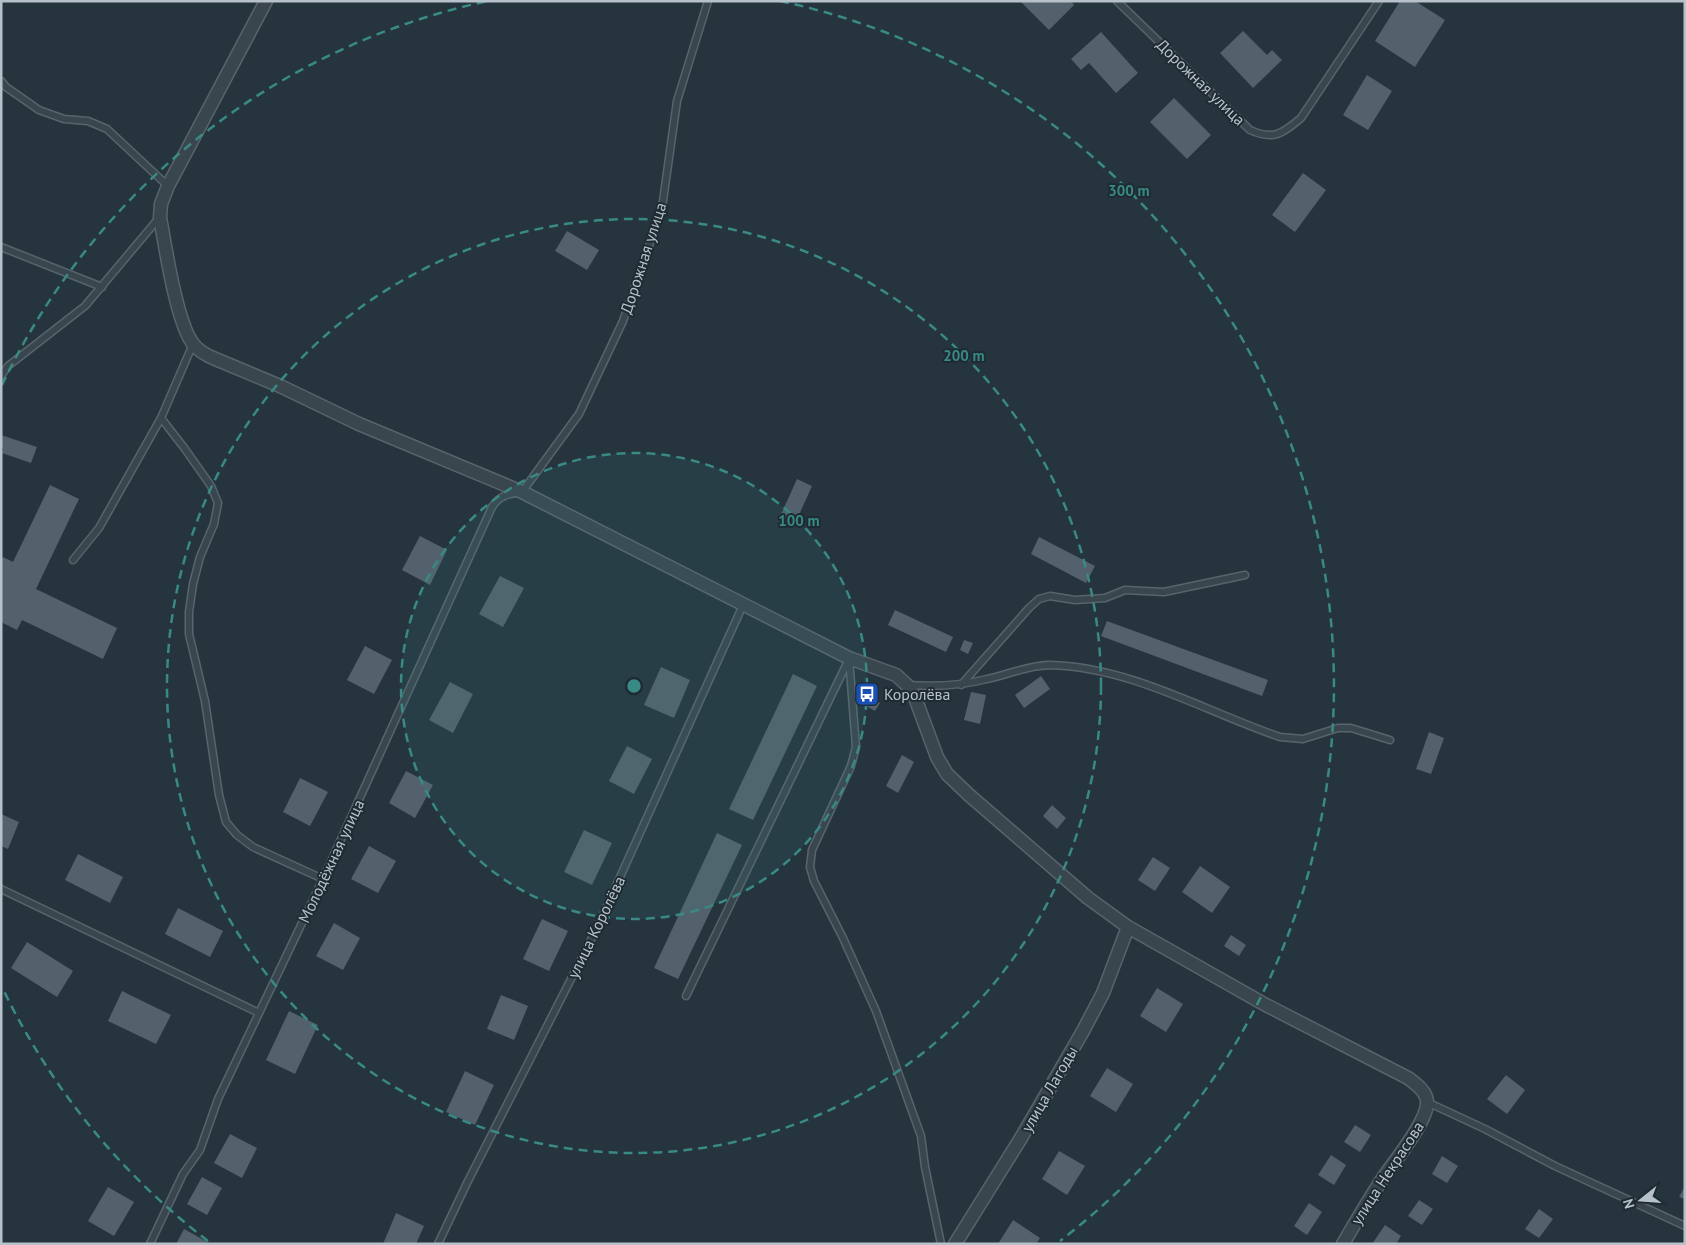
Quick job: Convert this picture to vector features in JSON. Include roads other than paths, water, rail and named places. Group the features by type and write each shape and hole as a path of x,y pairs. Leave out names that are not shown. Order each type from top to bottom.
{"street":[{"path":"266,1 168,186 161,204 160,217 178,307 193,344 203,353 213,358 280,386 358,424 522,492 849,658 896,675 907,685 914,696 937,757 947,774 1081,892 1128,927 1264,1004 1408,1078 1417,1084 1424,1093 1427,1102"},
{"name":"улица Лагоды","path":"954,1244 1021,1138 1083,1030 1103,993 1128,927"},
{"name":"улица Некрасова","path":"1343,1244 1381,1181 1419,1126 1426,1113 1427,1102"}],"lane":[{"name":"Дорожная улица","path":"522,492 579,414 623,321 662,208 677,101 708,1"},
{"name":"Дорожная улица","path":"1117,1 1250,130 1261,135 1272,136 1286,130 1301,118 1379,1"},
{"path":"1,81 6,87 39,110 64,119 88,121 107,129 168,186"},
{"path":"1,376 5,368 85,306 160,217"},
{"path":"1,247 102,287"},
{"path":"73,560 99,528 161,418 193,344"},
{"path":"161,418 211,486 218,503 214,524 200,557 193,584 189,612 189,634 205,701 219,795 226,822 253,847 323,879"},
{"name":"Молодёжная улица","path":"150,1244 183,1174 200,1150 218,1099 323,879 492,507 497,499 504,495 522,492"},
{"path":"960,685 1039,599 1050,596 1075,600 1106,598 1125,590 1164,592 1245,575"},
{"name":"улица Королёва","path":"438,1244 467,1183 597,928 743,605"},
{"path":"686,996 849,658"},
{"path":"849,658 856,747 851,766 812,850 810,867 814,881 843,938 876,1011 918,1127 941,1244"},
{"path":"907,685 937,687 960,685 1026,668 1047,665 1082,667 1139,681 1280,738 1303,739 1338,728 1351,728 1390,740"},
{"path":"1,889 259,1013"},
{"path":"1427,1102 1485,1129 1555,1166 1685,1226"}],"place":[{"name":"Королёва","path":"867,694"}]}
